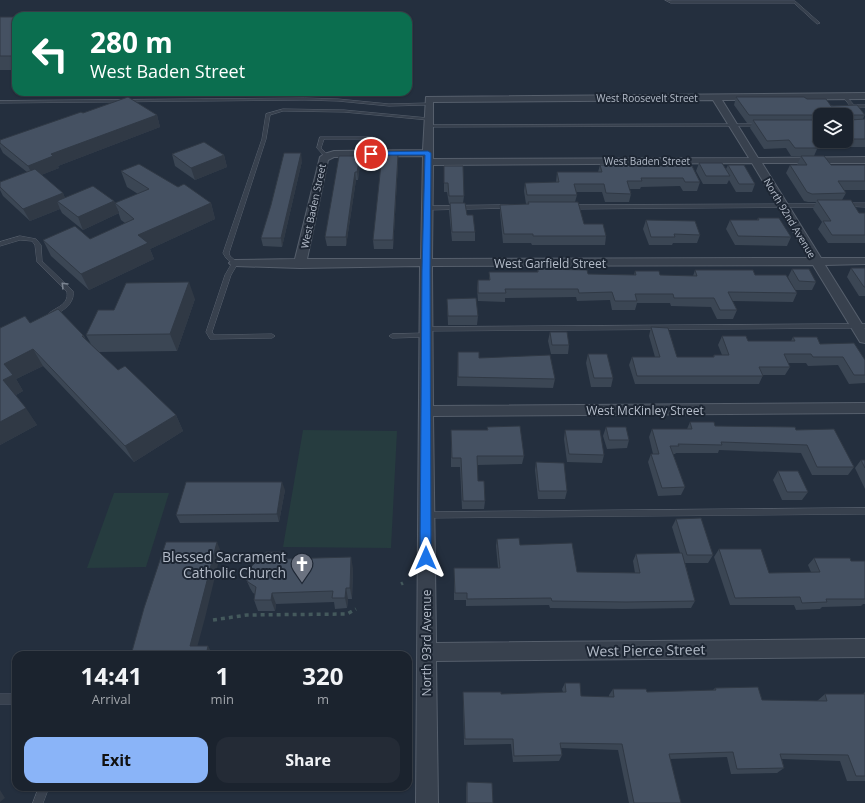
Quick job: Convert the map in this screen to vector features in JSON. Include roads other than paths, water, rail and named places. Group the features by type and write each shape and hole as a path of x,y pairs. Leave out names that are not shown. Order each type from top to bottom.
{"street":[{"name":"West Roosevelt Street","path":"429,112 716,97 865,96"},
{"name":"North 92nd Avenue","path":"716,97 816,261 861,326 865,339"},
{"name":"North 93rd Avenue","path":"426,803 426,263 429,112"},
{"name":"West Baden Street","path":"300,264 323,159 334,154 428,157 865,160"},
{"name":"West Garfield Street","path":"235,263 300,264 865,261"},
{"name":"West McKinley Street","path":"426,411 865,408"},
{"name":"West Pierce Street","path":"426,652 865,648"}],"lane":[{"path":"667,0 671,2 794,1 818,23"},
{"path":"844,96 853,106"},
{"path":"0,102 338,100 389,105 429,112"},
{"path":"109,107 125,101"},
{"path":"847,106 865,106"},
{"path":"272,336 212,337 209,332 228,275 235,263 226,253 264,139 268,114 283,110 429,112 733,125 764,125"},
{"path":"327,156 319,148 322,138 371,138 371,154"},
{"path":"835,206 865,205"},
{"path":"562,207 828,206"},
{"path":"427,208 514,207"},
{"path":"0,244 20,238 34,240 38,245 39,261 70,291 71,294 69,302 56,312 46,317"},
{"path":"392,336 426,332 861,326"},
{"path":"426,515 865,511"},
{"path":"0,699 12,699"},
{"path":"38,803 42,791"}],"place":[{"name":"Blessed Sacrament Catholic Church","path":"302,584"}]}
